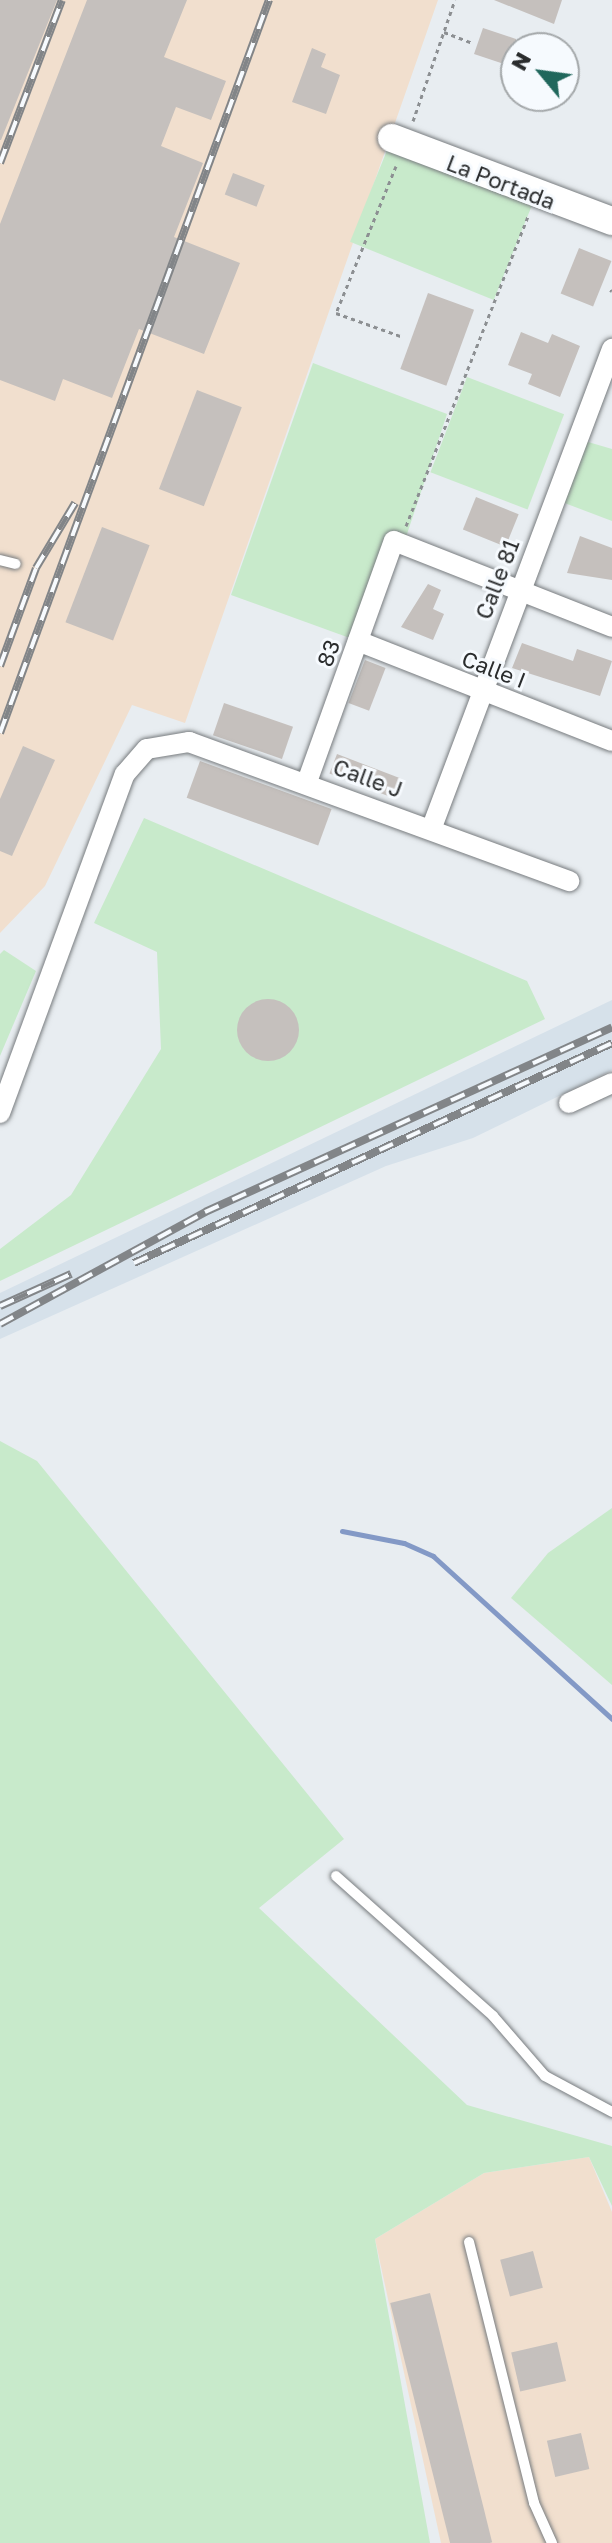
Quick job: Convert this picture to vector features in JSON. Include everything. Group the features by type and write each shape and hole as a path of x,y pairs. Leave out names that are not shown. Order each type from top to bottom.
{"street":[{"name":"La Portada","path":"392,138 536,196 612,221"},
{"name":"Calle 81","path":"432,827 517,592 612,349"},
{"path":"398,543 612,627"},
{"name":"83","path":"307,782 358,641 398,543"},
{"name":"Calle I","path":"358,641 612,741"},
{"name":"Calle J","path":"0,1113 125,774 147,749 189,742 432,827 569,881"},
{"path":"569,1103 612,1083"}],"lane":[{"path":"0,560 16,564"},
{"path":"336,1876 493,2016 545,2076 612,2112"},
{"path":"469,2242 534,2503 552,2543"}],"path":[{"path":"444,32 473,43"},
{"path":"398,543 536,196"},
{"path":"336,313 403,337"}],"shaded area":[{"path":"0,0 438,0 185,723 132,705 45,886 0,933"},
{"path":"612,1000 612,1070 473,1138 386,1166 0,1339 0,1293"},
{"path":"589,2157 612,2212 612,2543 441,2543 375,2239 484,2173"}],"green space":[{"path":"392,138 536,196 494,300 350,242"},
{"path":"313,363 447,414 403,546 358,641 231,595"},
{"path":"467,377 564,414 528,509 430,472"},
{"path":"578,439 612,449 612,521 554,499"},
{"path":"144,818 527,981 545,1019 0,1281 0,1249 71,1195 161,1049 157,952 94,923"},
{"path":"4,950 36,971 0,1056 0,954"},
{"path":"0,1441 37,1461 344,1839 259,1908 467,2105 612,2146 612,2206 589,2157 484,2173 375,2239 430,2543 0,2543"},
{"path":"612,1508 612,1685 511,1598 548,1553"}],"building":[{"path":"0,0 57,0 1,140 0,140"},
{"path":"87,0 187,0 164,57 226,81 211,120 176,107 161,146 203,163 174,237 240,263 204,354 139,329 112,398 63,379 55,401 0,380 0,224"},
{"path":"494,0 562,0 554,24"},
{"path":"483,28 500,34 500,63 474,54"},
{"path":"312,48 326,54 321,67 340,75 326,114 292,102"},
{"path":"233,173 265,185 256,207 225,194"},
{"path":"579,248 611,261 593,307 561,293"},
{"path":"428,293 474,310 446,386 400,369"},
{"path":"521,332 548,343 552,334 580,346 560,397 528,384 532,374 508,365"},
{"path":"197,390 242,407 204,506 159,489"},
{"path":"476,497 519,514 506,547 463,529"},
{"path":"102,527 150,545 113,641 65,622"},
{"path":"580,536 612,548 612,580 567,573"},
{"path":"428,584 441,590 433,609 444,614 433,640 401,627"},
{"path":"522,643 573,661 577,649 612,661 600,696 512,668"},
{"path":"365,660 386,668 369,711 349,703"},
{"path":"224,703 293,727 282,759 213,735"},
{"path":"23,746 55,760 12,856 0,851 0,799"},
{"path":"337,754 400,778 392,798 329,774"},
{"path":"200,761 332,809 318,846 187,798"},
{"path":"268,999 280,1001 290,1008 297,1018 297,1042 290,1052 280,1059 268,1061 256,1059 246,1052 239,1042 237,1030 239,1018 246,1008 256,1001"},
{"path":"533,2251 543,2288 510,2297 500,2260"},
{"path":"430,2293 492,2542 450,2543 390,2303"},
{"path":"557,2342 566,2381 520,2392 511,2353"},
{"path":"581,2433 589,2469 555,2477 547,2441"}],"waterway":[{"path":"342,1531 404,1543 433,1556 612,1719"}],"railway":[{"path":"0,163 62,0"},
{"path":"0,733 269,0"},
{"path":"0,666 36,568 75,503"},
{"path":"0,1324 205,1212 612,1027"},
{"path":"134,1263 612,1043"},
{"path":"0,1306 71,1274"}]}
